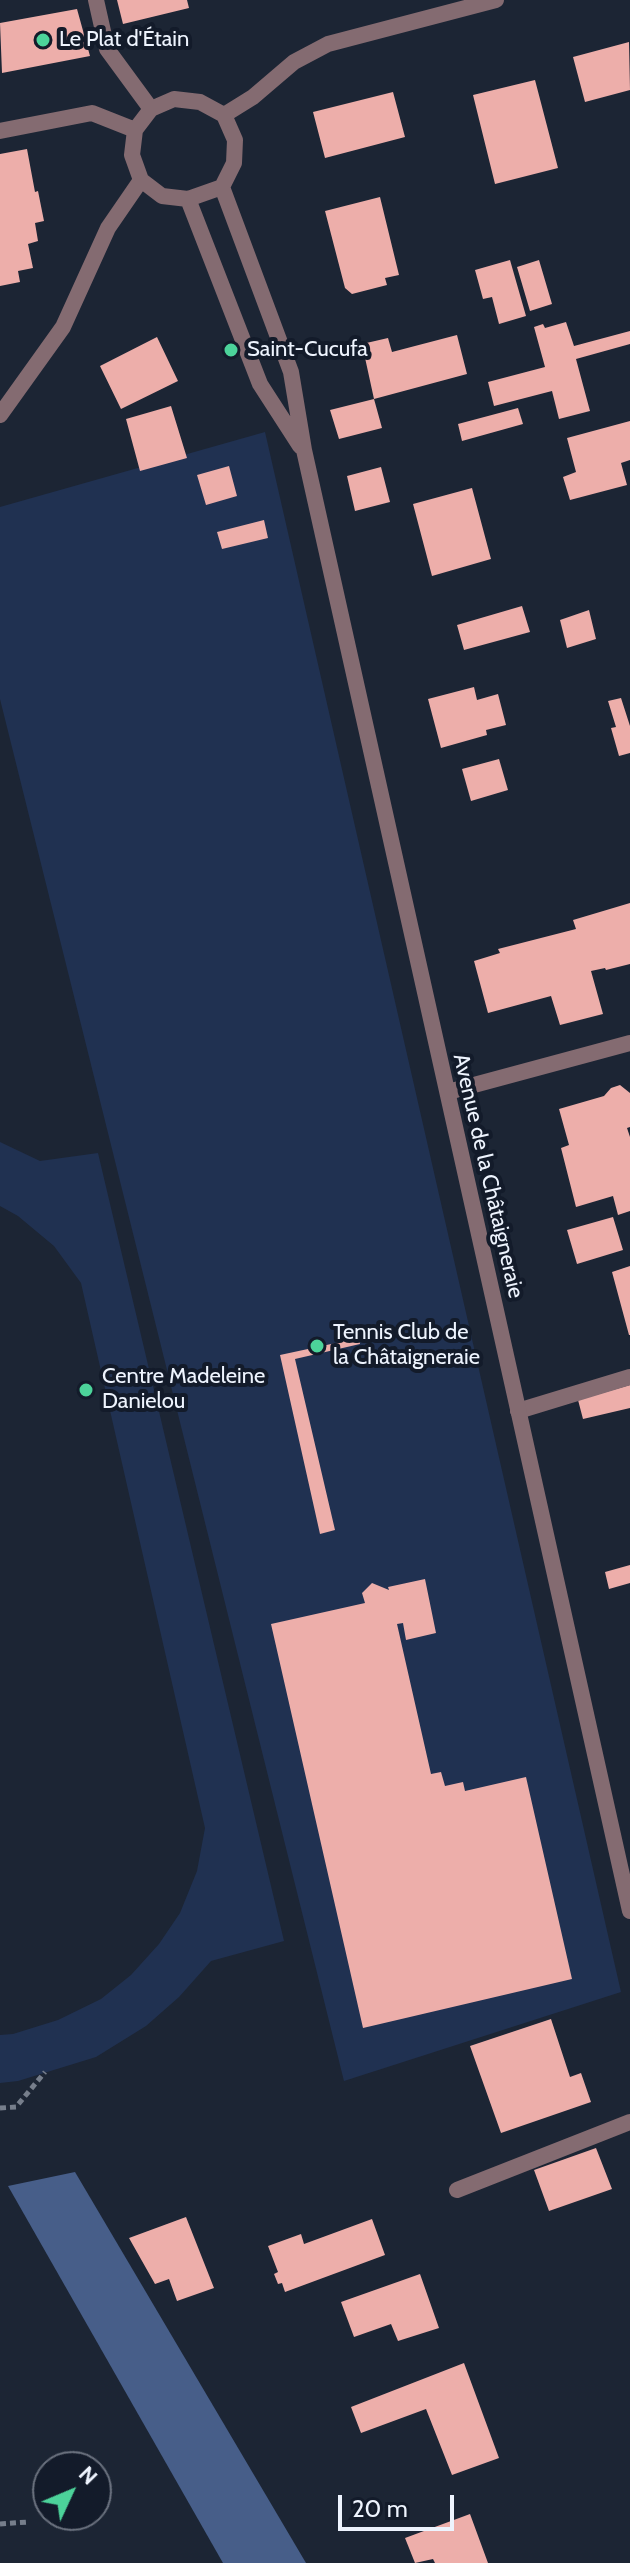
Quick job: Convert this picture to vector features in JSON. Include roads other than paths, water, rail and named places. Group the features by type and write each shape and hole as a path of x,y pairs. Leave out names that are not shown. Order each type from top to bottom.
{"street":[{"path":"96,0 107,49 151,109"},
{"path":"224,115 253,97 294,62 328,44 496,0"},
{"path":"174,99 200,102 224,115 235,140 234,163 222,187 188,199 162,196 141,180 132,155 135,130 151,109 174,99"},
{"path":"0,131 92,113 135,130"},
{"path":"0,415 63,327 108,228 141,180"},
{"name":"Avenue de la Châtaigneraie","path":"222,187 291,372 304,450 630,1911"},
{"name":"Avenue de la Châtaigneraie","path":"188,199 260,384 304,450"},
{"path":"448,1092 630,1043"},
{"path":"518,1411 630,1377"},
{"path":"457,2190 630,2122"}],"place":[{"name":"Le Plat d'Étain","path":"43,40"},
{"name":"Saint-Cucufa","path":"231,350"},
{"name":"Tennis Club de la Châtaigneraie","path":"317,1346"},
{"name":"Centre Madeleine Danielou","path":"86,1390"}]}
